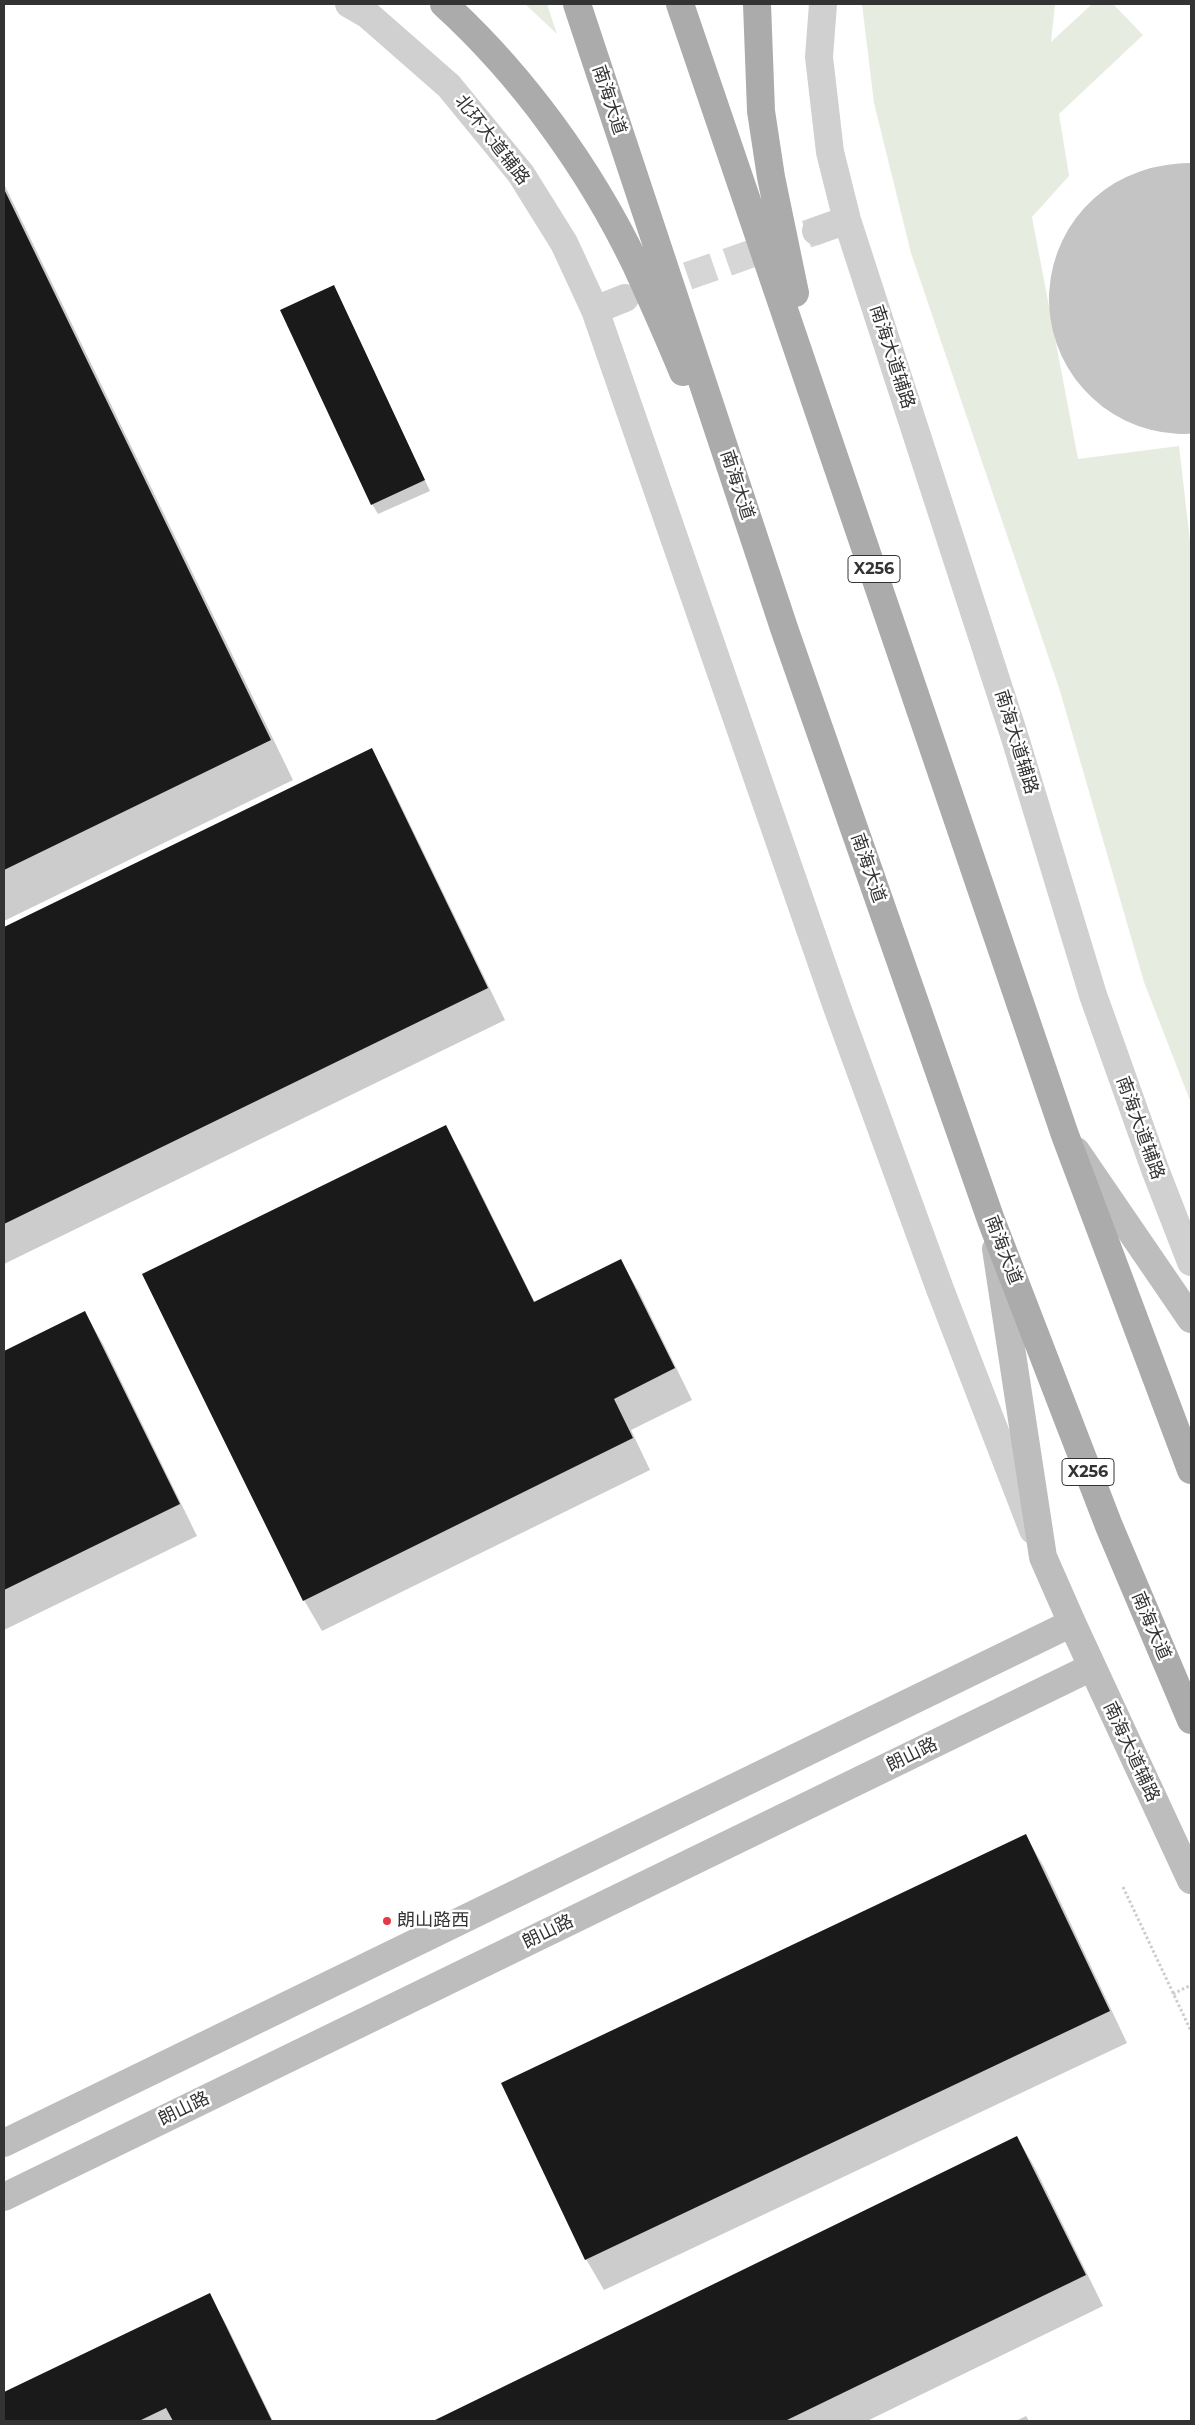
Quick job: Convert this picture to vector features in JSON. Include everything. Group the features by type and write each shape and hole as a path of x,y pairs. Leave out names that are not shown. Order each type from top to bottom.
{"main road":[{"path":"444,4 480,37 527,92 559,136 612,221 635,264 750,524"},
{"name":"南海大道","path":"577,4 784,631 991,1220 1109,1526 1191,1720"},
{"name":"X256","path":"680,4 1065,1135 1191,1470"},
{"path":"757,4 761,111 771,177 800,319 830,441"},
{"path":"1065,1135 1191,1319"},
{"path":"991,1220 1043,1557"},
{"name":"南海大道辅路","path":"1043,1557 1191,1880"},
{"path":"4,2143 1072,1623"},
{"name":"朗山路","path":"4,2197 1092,1667"}],"street":[{"name":"北环大道辅路","path":"349,4 368,15 449,86 515,167 564,243 595,310 837,1007 940,1289 1043,1557"},
{"path":"816,231 847,220 830,152 820,57 823,4"},
{"name":"南海大道辅路","path":"847,220 1015,738 1093,995 1156,1172 1191,1262"},
{"path":"595,310 626,298"}],"path":[{"path":"1123,1887 1191,2031"},
{"path":"1174,1994 1191,1985"}],"shaded area":[{"path":"525,4 547,4 557,34"},
{"path":"862,4 1055,4 1051,42 1092,4 1113,4 1143,35 1059,114 1069,176 1032,217 1078,459 1179,446 1191,550 1191,1103 1144,982 1060,691 911,253 874,103"}],"building":[{"path":"4,189 271,740 4,870"},
{"path":"334,285 425,480 371,505 280,310"},
{"path":"372,748 488,988 4,1224 4,927"},
{"path":"446,1125 534,1302 621,1259 675,1368 614,1399 633,1438 303,1601 142,1274"},
{"path":"85,1311 180,1504 4,1590 4,1351"},
{"path":"1026,1834 1110,2011 585,2260 501,2083"},
{"path":"1017,2136 1086,2275 785,2421 433,2421"},
{"path":"210,2293 272,2421 173,2421 166,2408 139,2421 4,2421 4,2392"}],"runway":[{"path":"1184,299 1191,298"}],"tunnel":[{"path":"648,290 816,231"}],"place":[{"name":"朗山路西","path":"387,1921"}]}
